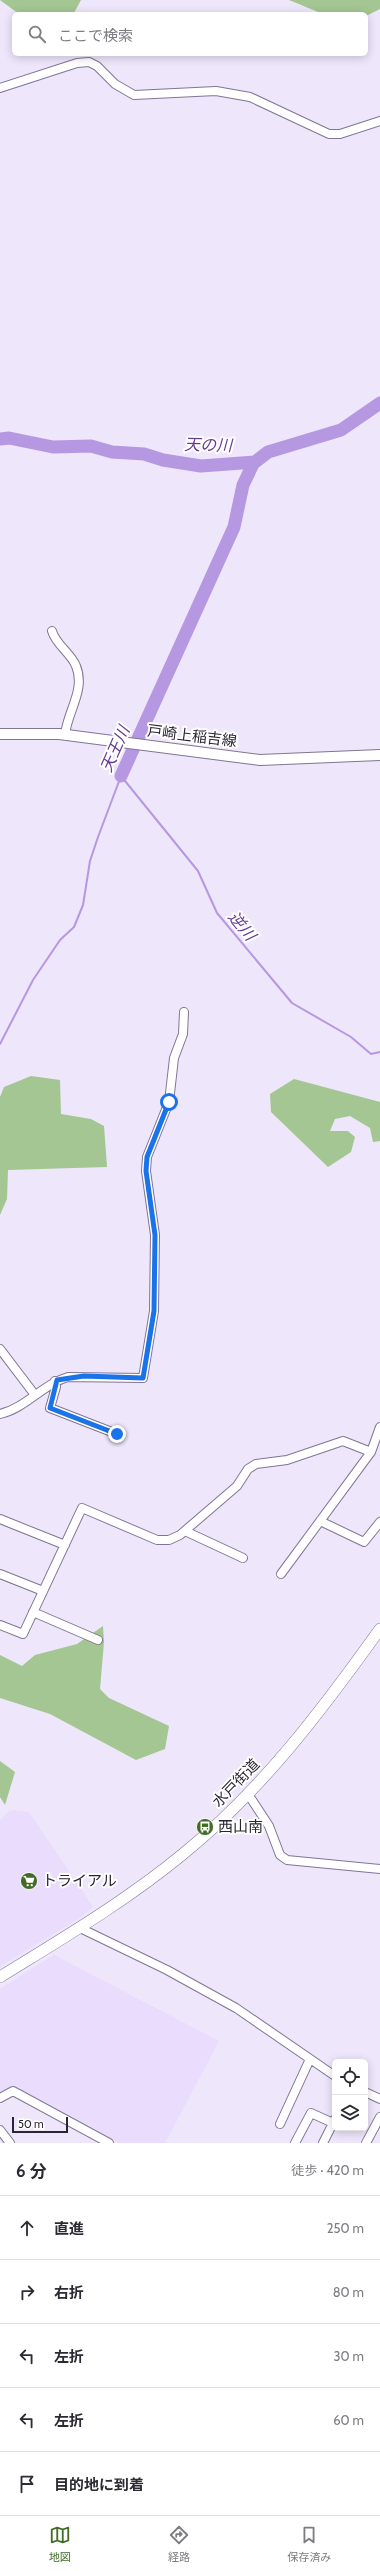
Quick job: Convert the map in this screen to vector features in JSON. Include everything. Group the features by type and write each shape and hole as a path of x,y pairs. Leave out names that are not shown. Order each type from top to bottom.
{"highway":[{"name":"水戸街道","path":"0,1977 123,1900 184,1853 248,1794 323,1707 380,1629"}],"main road":[{"name":"戸崎上稲吉線","path":"0,734 65,735 260,760 380,755"}],"street":[{"path":"0,88 77,63 88,62 101,69 115,84 134,95 216,91 250,97 329,134 340,134 380,121"},
{"path":"52,631 54,638 76,666 79,678 65,735"},
{"path":"0,1414 19,1406 55,1381 84,1376 143,1378 154,1311 155,1235 146,1171 147,1157 169,1102 174,1058 184,1034 184,1012"},
{"path":"0,1349 35,1395"},
{"path":"55,1381 56,1387 50,1408 117,1434"},
{"path":"281,1574 372,1452 380,1427"},
{"path":"0,1626 23,1634 82,1508 157,1540 169,1540 185,1531 237,1486 248,1469 256,1464 287,1460 343,1441 372,1452"},
{"path":"0,1519 65,1545"},
{"path":"320,1521 364,1542 380,1522"},
{"path":"185,1531 243,1558"},
{"path":"0,1574 43,1591"},
{"path":"33,1612 98,1640"},
{"path":"248,1794 269,1826 280,1855 287,1860 380,1869"},
{"path":"80,1928 167,1970 236,2008 332,2074"},
{"path":"280,2124 310,2059"},
{"path":"0,2098 13,2091 109,2143"},
{"path":"368,2093 380,2099"},
{"path":"295,2143 311,2113 332,2120"},
{"path":"366,2143 380,2117"},
{"path":"323,2143 332,2125"},
{"path":"0,2130 10,2143"}],"shaded area":[{"path":"13,1810 29,1812 93,1907 78,1919 0,1966 0,1821 8,1812"},
{"path":"54,1955 219,2041 165,2143 119,2143 96,2129 21,2090 8,2089 0,2094 0,1989"}],"green space":[{"path":"0,0 81,0 75,12 16,12"},
{"path":"289,0 380,0 380,9 368,15 368,12 318,12"},
{"path":"31,1076 60,1080 61,1114 91,1119 104,1126 107,1167 8,1170 7,1199 0,1215 0,1097 4,1087"},
{"path":"294,1079 380,1102 380,1141 373,1142 370,1128 350,1116 335,1119 330,1131 348,1131 355,1137 351,1152 328,1167 271,1112 270,1094"},
{"path":"103,1626 104,1642 100,1689 109,1698 169,1726 165,1749 136,1760 50,1714 0,1698 0,1655 22,1666 35,1655 77,1644"},
{"path":"0,1761 15,1772 5,1805 0,1797"}],"waterway":[{"name":"天の川","path":"0,439 9,438 53,447 91,446 112,452 144,454 163,460 201,466 255,462 268,452 341,430 380,403"},
{"name":"天王川","path":"121,776 234,527 243,485 254,462"},
{"name":"逆川","path":"0,1044 33,980 60,940 74,927 83,905 90,861 121,776 198,871 217,913 292,1003 351,1037 371,1054 380,1052"}],"place":[{"name":"西山南","path":"205,1827"},
{"name":"トライアル","path":"29,1881"}],"route":[{"path":"117,1434 50,1408 56,1387 55,1381 57,1380 68,1377 84,1376 143,1378 154,1311 155,1235 146,1171 147,1157 169,1102"}]}
